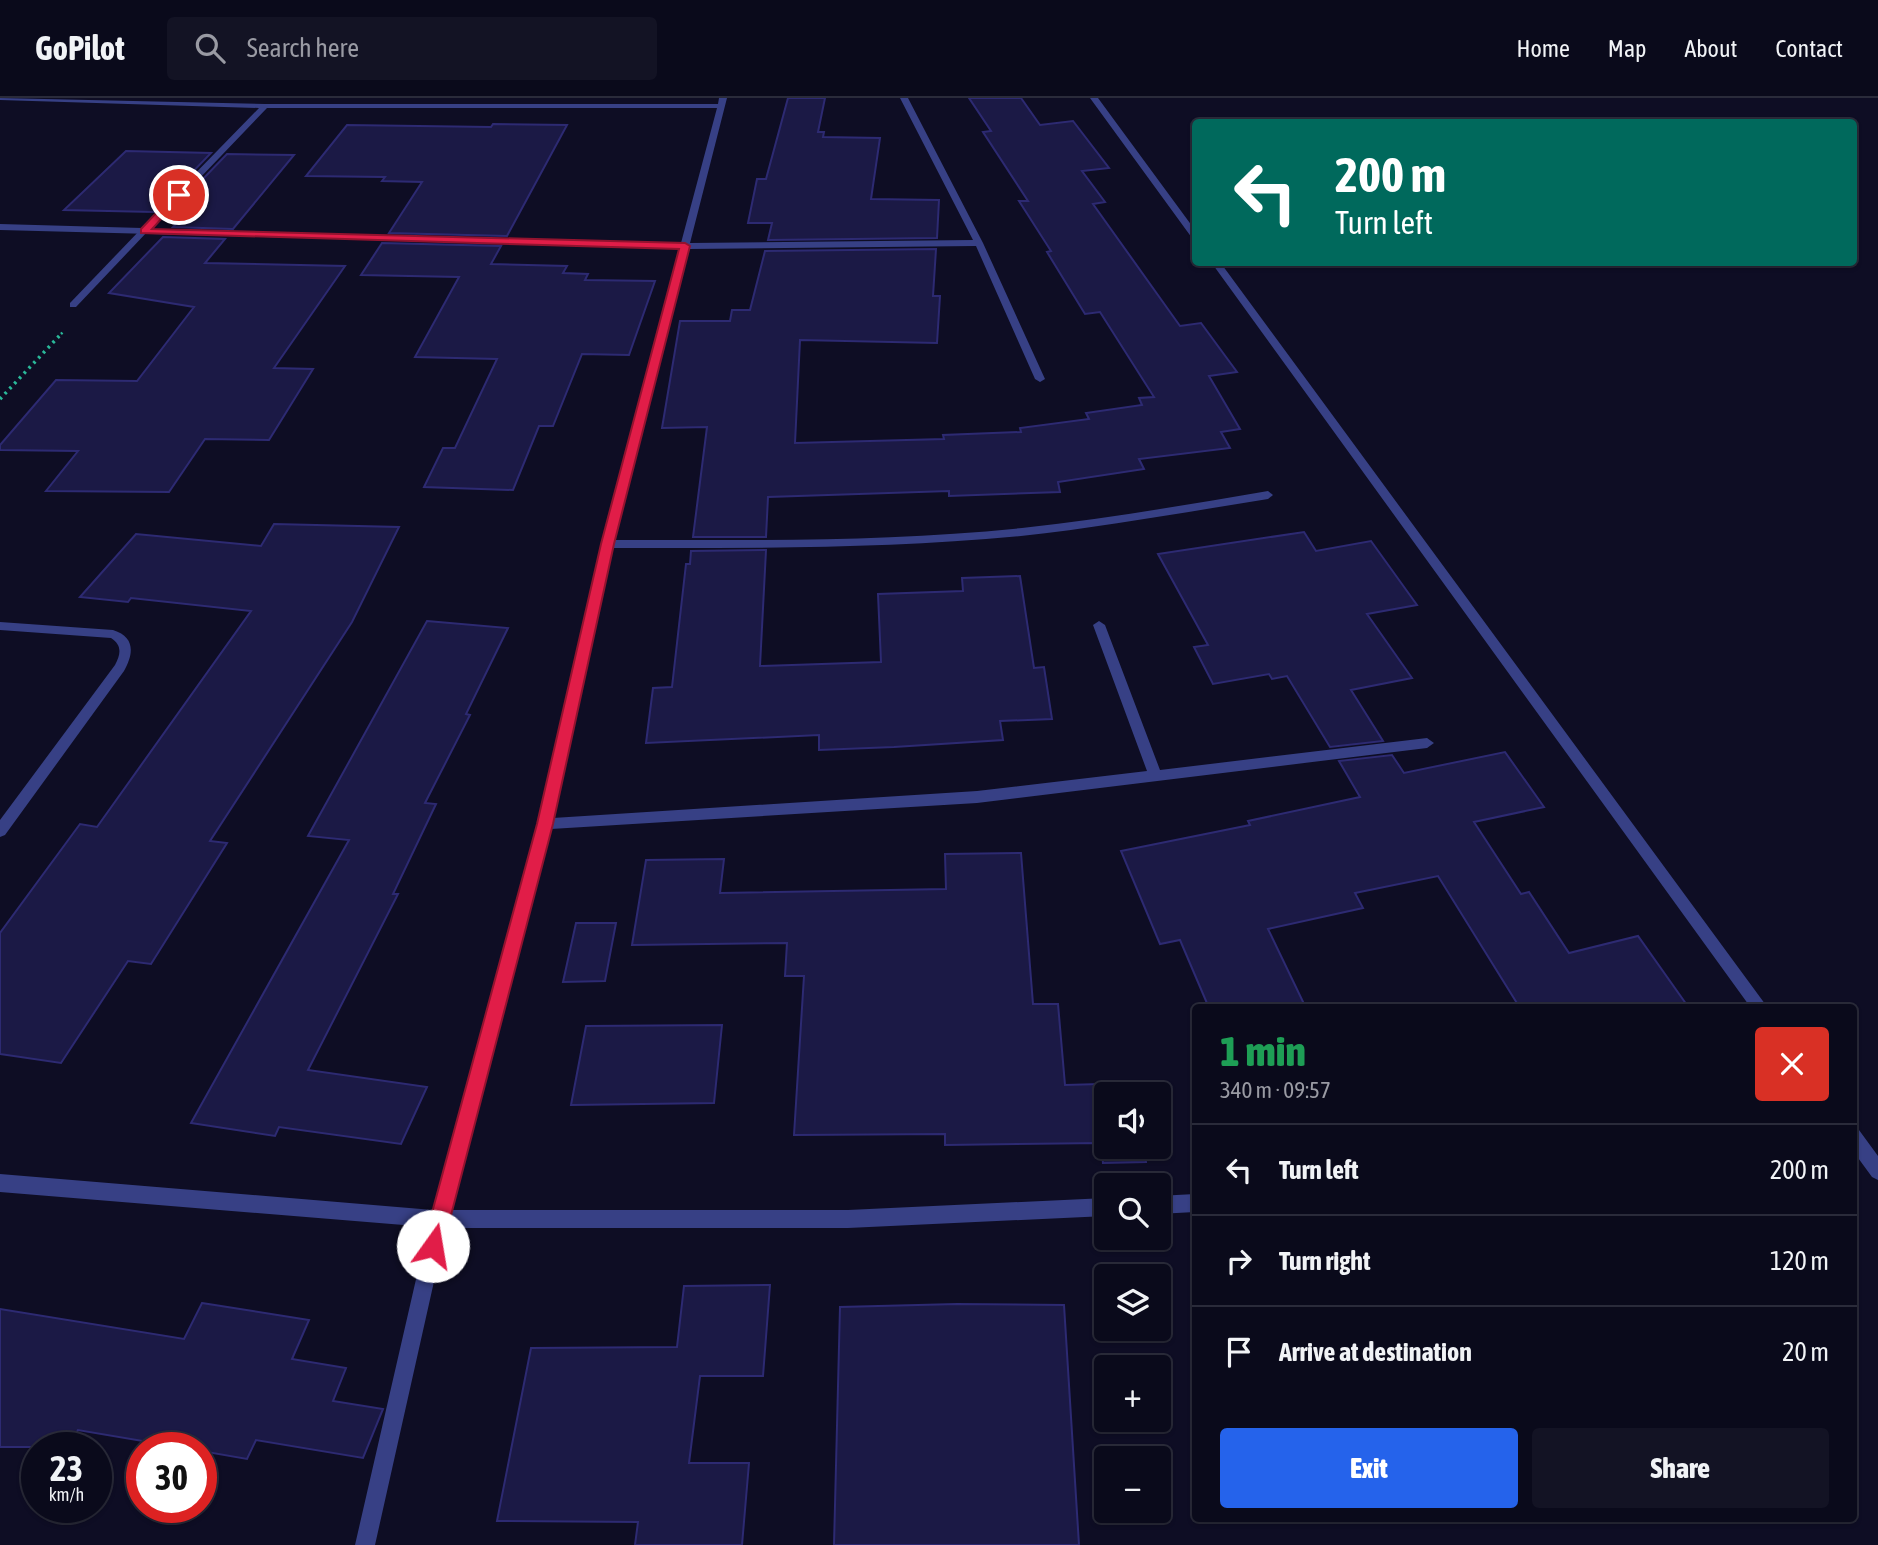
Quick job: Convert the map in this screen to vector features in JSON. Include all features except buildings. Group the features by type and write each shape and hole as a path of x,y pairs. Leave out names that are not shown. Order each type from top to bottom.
{"street":[{"path":"0,98 265,106 721,102 607,544 545,824 439,1219 365,1545"},
{"path":"904,98 979,243 1040,379"},
{"path":"1094,98 1192,232"},
{"path":"73,305 265,106"},
{"path":"0,227 685,246 979,243"},
{"path":"1218,266 1757,1004"},
{"path":"607,544 955,536 1078,525 1268,495"},
{"path":"1099,625 1156,777"},
{"path":"0,626 113,634 122,639 127,647 127,657 0,831"},
{"path":"545,824 978,797 1427,743"},
{"path":"1857,1142 1878,1171"},
{"path":"0,1183 439,1219 848,1219 1094,1208"},
{"path":"1171,1204 1192,1203"}],"path":[{"path":"0,399 62,335 66,317 73,305"}],"route":[{"path":"179,195 144,231 685,246 607,544 545,824 433,1246"}]}
